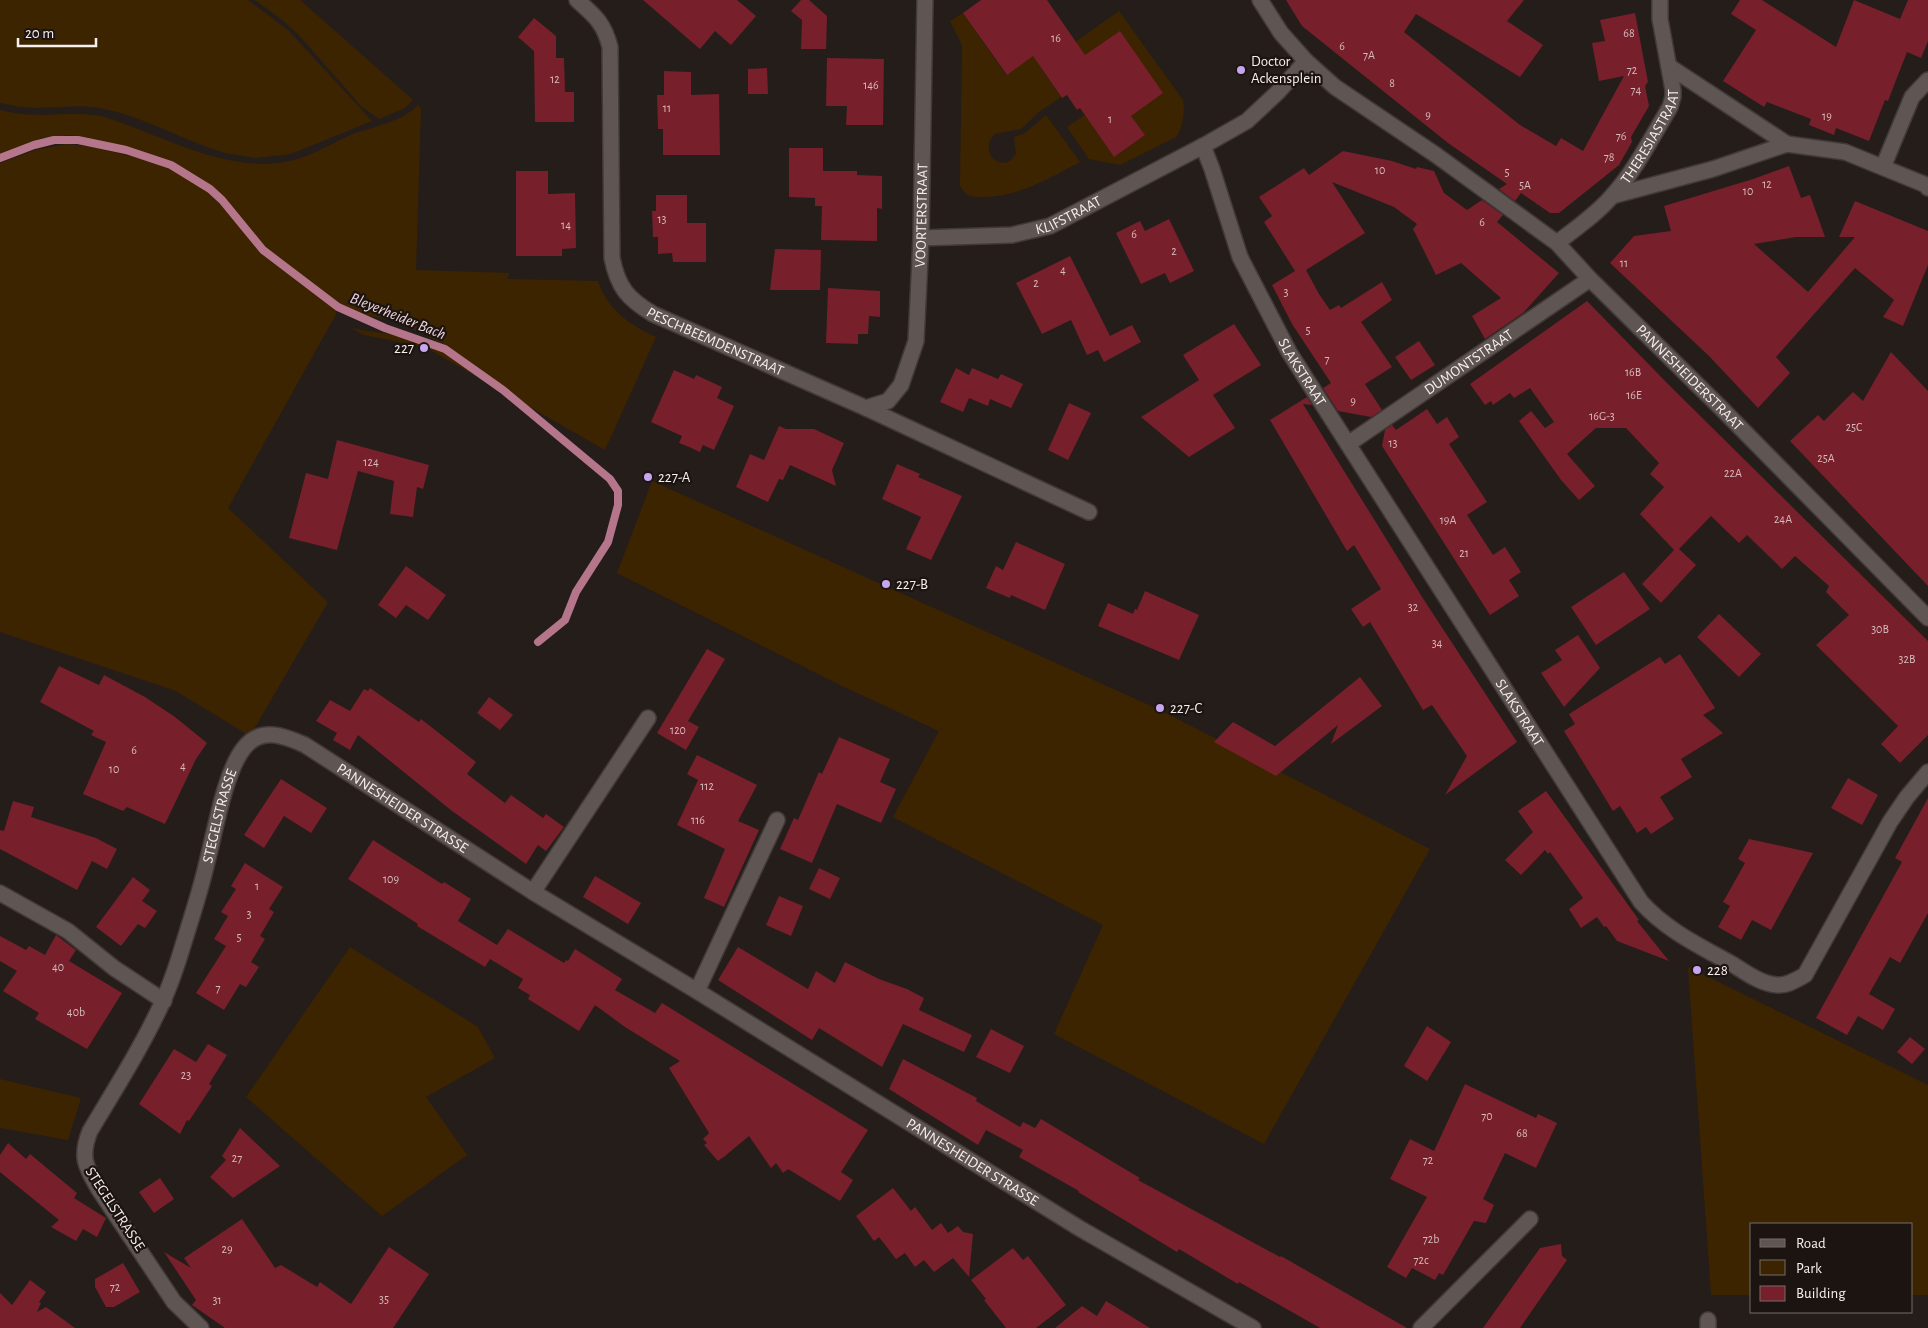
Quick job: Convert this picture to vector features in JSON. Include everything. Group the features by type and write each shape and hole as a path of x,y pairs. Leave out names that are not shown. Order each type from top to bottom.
{"street":[{"name":"PESCHBEEMDENSTRAAT","path":"577,0 597,17 606,31 610,47 612,258 615,273 622,289 634,303 653,314 866,408 1089,512"},
{"name":"VOORTERSTRAAT","path":"866,408 888,401 901,385 916,341 921,238 925,0"},
{"path":"1203,146 1247,121 1278,92 1306,60 1281,34 1260,0"},
{"name":"THERESIASTRAAT","path":"1557,243 1612,196 1631,173 1670,107 1673,98 1670,66 1660,19 1660,0"},
{"name":"PANNESHEIDERSTRAAT","path":"1306,60 1335,87 1436,155 1557,243 1590,279 1729,416 1928,618"},
{"path":"1670,66 1787,144 1845,152 1926,185 1928,188"},
{"path":"1883,167 1912,97 1928,80"},
{"path":"1612,196 1713,169 1787,144"},
{"name":"KLIFSTRAAT","path":"921,238 1012,235 1050,226 1203,146"},
{"name":"SLAKSTRAAT","path":"1203,146 1240,257 1289,352 1641,902 1651,913 1670,927 1760,980 1777,985 1791,983 1805,975 1890,822 1907,797 1928,772"},
{"name":"DUMONTSTRAAT","path":"1348,444 1590,279"},
{"path":"533,892 648,718"},
{"name":"PANNESHEIDER STRASSE","path":"269,734 285,736 306,745 533,892 697,991 1079,1228 1253,1328"},
{"name":"STEGELSTRASSE","path":"201,1328 174,1302 98,1188 88,1172 84,1158 85,1144 90,1132 148,1033 164,1000 184,943 223,797 236,760 245,747 257,737 269,734"},
{"path":"697,991 777,820"},
{"path":"0,893 68,930 114,968 164,1000"},
{"path":"1421,1328 1530,1219"}],"green space":[{"path":"0,0 248,0 288,30 372,121 291,154 256,158 225,153 138,119 108,110 82,106 38,108 0,103"},
{"path":"255,0 300,0 413,100 405,108 379,119 362,107 298,34"},
{"path":"1119,11 1183,100 1184,109 1182,124 1176,137 1120,165 1089,159 1067,127 1085,115 1114,157 1145,135 1098,71 1071,45"},
{"path":"963,13 1006,75 1038,52 1039,65 1061,97 1039,112 1021,129 995,134 989,144 990,155 998,162 1010,161 1016,154 1014,137 1025,133 1046,115 1080,162 1045,180 1009,194 976,197 968,195 963,190 960,186 962,45 950,21"},
{"path":"418,105 421,108 416,270 510,273 507,279 598,281 607,300 620,315 656,337 605,450 425,347 364,335 351,328 396,335 436,350 447,349 446,345 394,320 362,315 341,304 265,248 225,199 213,188 199,177 167,160 80,136 69,135 42,138 0,155 0,110 38,115 88,114 101,116 196,151 245,163 270,164 309,155 353,134 396,120 412,111"},
{"path":"67,144 93,147 146,160 165,166 198,183 217,200 263,254 337,310 228,508 328,602 250,736 176,691 0,632 0,163 36,150"},
{"path":"652,481 1160,710 1430,849 1264,1144 1054,1034 1103,925 893,817 939,731 840,685 617,573"},
{"path":"350,947 478,1027 495,1058 426,1097 467,1155 382,1216 246,1097"},
{"path":"1688,967 1928,1085 1928,1295 1913,1295 1913,1223 1750,1223 1750,1295 1711,1295"},
{"path":"0,1079 81,1098 68,1140 0,1128"}],"building":[{"path":"643,0 737,0 756,16 731,45 715,31 700,49"},
{"path":"801,0 809,0 827,16 826,49 801,49 802,20 791,11"},
{"path":"981,0 1047,0 1085,55 1120,31 1163,93 1131,116 1145,135 1114,157 1080,108 1077,110 1067,95 1062,98 1033,56 1007,75 963,13"},
{"path":"1286,0 1524,0 1507,21 1543,45 1520,77 1416,14 1404,32 1520,125 1556,146 1561,138 1583,151 1624,76 1599,81 1592,43 1605,41 1600,20 1635,13 1648,82 1645,86 1649,106 1631,137 1632,142 1619,165 1559,213 1550,213 1521,193 1515,201 1499,189 1507,184 1448,143 1302,26"},
{"path":"1740,0 1762,0 1836,47 1854,0 1900,19 1908,0 1928,0 1928,41 1921,58 1907,52 1888,101 1885,100 1869,141 1836,128 1834,135 1809,125 1811,119 1767,102 1764,107 1723,81 1756,30 1731,14"},
{"path":"534,18 556,36 556,58 564,58 565,92 574,92 574,122 535,122 534,51 518,37"},
{"path":"827,58 884,59 883,125 846,125 847,106 826,106"},
{"path":"767,68 768,94 748,94 748,69"},
{"path":"664,71 691,72 691,95 719,94 720,155 663,155 663,129 658,129 657,95 664,95"},
{"path":"789,148 823,148 823,171 857,171 857,175 882,176 882,209 877,208 877,241 821,240 822,206 815,206 815,198 789,197"},
{"path":"1343,151 1392,161 1416,169 1417,167 1434,171 1444,193 1467,210 1482,200 1503,215 1497,222 1559,273 1523,313 1485,339 1472,316 1501,298 1461,263 1436,275 1413,229 1417,224 1394,207 1332,182 1365,233 1306,270 1330,310 1339,305 1341,308 1382,282 1392,300 1361,322 1392,367 1365,384 1382,410 1371,417 1338,411 1323,388 1331,383 1292,324 1272,285 1295,271 1264,222 1272,216 1259,197 1304,168 1309,175"},
{"path":"1789,166 1801,198 1810,195 1825,237 1796,237 1754,244 1808,292 1855,237 1839,237 1855,201 1928,231 1928,265 1903,326 1883,317 1894,300 1855,268 1776,357 1790,373 1758,408 1709,356 1610,263 1634,236 1671,231 1664,206"},
{"path":"516,171 548,171 548,194 575,193 576,248 562,249 562,256 516,256"},
{"path":"656,195 687,195 687,223 706,223 706,262 673,262 672,253 658,254 658,237 653,237 652,211 656,211"},
{"path":"1169,219 1194,271 1170,283 1165,273 1141,284 1116,233 1140,221 1145,231"},
{"path":"775,249 821,250 820,290 770,290"},
{"path":"1070,256 1110,336 1132,325 1141,342 1104,362 1098,350 1087,355 1071,320 1042,334 1016,283"},
{"path":"828,288 880,291 880,317 869,316 868,334 858,334 858,344 826,343"},
{"path":"1587,301 1669,385 1928,641 1928,735 1900,763 1881,744 1898,726 1816,645 1849,615 1826,592 1829,586 1795,556 1782,569 1747,535 1739,543 1711,516 1679,549 1696,565 1661,603 1642,584 1674,550 1640,514 1664,487 1650,474 1659,463 1626,428 1596,428 1567,454 1595,486 1579,500 1561,480 1519,421 1531,411 1545,428 1554,422 1530,388 1514,398 1510,393 1493,405 1491,401 1485,405 1470,384"},
{"path":"1234,324 1261,365 1213,395 1235,428 1189,457 1141,417 1199,380 1183,355"},
{"path":"1419,341 1435,365 1411,380 1395,357"},
{"path":"1891,352 1928,391 1928,586 1790,441 1818,415 1824,421 1853,392 1863,401"},
{"path":"956,368 969,375 972,368 998,379 1001,374 1023,384 1011,408 990,399 988,406 969,398 963,412 940,402"},
{"path":"674,370 694,379 696,375 722,387 717,398 734,406 714,450 703,445 700,452 679,443 682,436 651,422"},
{"path":"1307,397 1312,405 1303,404 1424,600 1517,742 1445,795 1467,756 1432,705 1423,710 1370,622 1363,627 1351,609 1381,589 1354,545 1347,551 1270,420"},
{"path":"1069,403 1091,413 1068,460 1048,450"},
{"path":"1427,409 1437,424 1447,417 1459,437 1449,444 1487,502 1467,515 1493,555 1505,547 1521,572 1509,580 1519,596 1490,615 1382,446 1385,430 1392,425 1396,430"},
{"path":"779,426 786,429 814,429 844,443 832,470 836,486 790,465 783,480 779,479 768,502 736,487 750,454 764,460"},
{"path":"337,440 429,465 423,489 417,487 413,517 390,514 394,481 358,471 337,550 289,538 306,473 328,479"},
{"path":"897,464 920,474 918,477 962,496 931,560 906,549 921,517 882,499"},
{"path":"1016,542 1065,564 1045,610 1011,595 1010,598 986,588 996,566 1003,570"},
{"path":"406,566 446,595 428,620 406,605 396,618 378,605"},
{"path":"1624,572 1650,609 1596,645 1571,607"},
{"path":"1145,591 1199,615 1179,660 1098,626 1108,603 1133,614 1135,609 1137,610"},
{"path":"1719,614 1761,654 1739,677 1697,637"},
{"path":"1578,635 1600,668 1564,707 1541,673 1562,660 1555,650"},
{"path":"707,649 725,659 688,721 699,727 686,750 657,733"},
{"path":"1680,654 1715,708 1703,715 1723,733 1681,759 1692,777 1660,797 1674,819 1651,834 1646,827 1637,833 1620,806 1613,811 1564,731 1575,724 1569,714 1660,657 1665,664"},
{"path":"59,666 99,685 104,675 145,697 175,717 207,743 196,759 165,824 127,807 123,811 83,794 106,742 91,735 94,731 40,702"},
{"path":"1360,677 1382,706 1331,744 1338,725 1276,776 1214,742 1233,722 1275,746"},
{"path":"370,688 419,722 421,719 476,762 467,774 505,803 511,795 543,818 546,814 564,827 546,851 538,845 526,864 452,811 358,735 350,750 333,740 337,733 316,721 330,700 350,711 364,689 368,691"},
{"path":"489,697 513,715 500,730 477,713"},
{"path":"839,737 890,759 880,782 896,789 881,823 837,804 812,863 780,849 794,818 798,820 819,772 822,774"},
{"path":"697,755 757,785 738,821 759,830 724,907 704,898 725,849 677,825 698,780 687,774"},
{"path":"1848,778 1878,795 1862,825 1831,808"},
{"path":"281,779 327,808 311,833 284,816 264,848 244,835"},
{"path":"1546,791 1639,920 1637,921 1669,961 1617,941 1597,917 1581,928 1569,909 1583,898 1550,852 1548,854 1545,850 1521,875 1505,860 1533,832 1518,811"},
{"path":"1928,798 1928,913 1900,963 1890,957 1869,994 1895,1009 1883,1030 1858,1016 1847,1035 1816,1018 1902,862 1895,858"},
{"path":"13,801 34,807 31,817 96,838 117,849 107,869 92,861 77,890 0,849 0,830 4,831"},
{"path":"1749,839 1813,853 1771,930 1752,920 1741,940 1718,927 1730,906 1723,902 1745,863 1738,859"},
{"path":"373,840 442,884 444,882 471,899 458,921 497,945 508,929 564,963 566,960 568,961 575,949 622,979 615,990 655,1013 662,1003 868,1130 841,1172 853,1180 840,1201 788,1169 783,1173 776,1163 771,1168 749,1136 718,1161 704,1145 707,1143 703,1139 709,1133 669,1068 680,1061 625,1027 595,1005 579,1031 528,999 530,995 518,988 523,979 490,959 485,967 417,926 418,924 348,879"},
{"path":"245,863 283,887 269,909 274,912 260,936 265,939 251,962 259,967 246,987 240,984 224,1010 196,993 226,946 214,939 228,916 221,912 236,889 231,886"},
{"path":"819,868 840,878 830,899 809,889"},
{"path":"595,876 641,903 628,924 583,897"},
{"path":"133,877 150,890 142,901 157,911 145,928 138,924 121,946 96,927"},
{"path":"779,896 803,906 791,936 766,925"},
{"path":"56,935 76,950 69,961 122,993 87,1049 35,1019 39,1013 3,991 17,971 0,961 0,936 26,950 29,946 45,955"},
{"path":"738,947 808,989 816,971 835,983 845,962 924,998 919,1010 972,1035 964,1052 903,1024 882,1067 819,1028 812,1040 718,980"},
{"path":"1427,1026 1451,1042 1427,1081 1404,1066"},
{"path":"991,1029 1024,1046 1010,1073 976,1057"},
{"path":"1910,1037 1925,1049 1912,1064 1897,1052"},
{"path":"208,1044 227,1055 209,1084 212,1086 189,1121 187,1120 180,1134 139,1104 174,1049 196,1062"},
{"path":"903,1059 977,1098 976,1101 1020,1127 1023,1122 1035,1128 1041,1119 1140,1178 1138,1180 1281,1256 1407,1328 1320,1328 1239,1282 1238,1284 1179,1249 1177,1252 1079,1191 1019,1157 1023,1150 986,1130 978,1145 889,1089"},
{"path":"1465,1084 1536,1118 1538,1114 1557,1123 1536,1168 1505,1153 1483,1199 1494,1205 1486,1223 1474,1221 1443,1275 1439,1273 1435,1280 1412,1268 1406,1278 1387,1267 1427,1197 1390,1179 1410,1139 1434,1151"},
{"path":"240,1128 280,1166 233,1198 210,1177 226,1160 222,1156"},
{"path":"8,1143 26,1159 30,1154 77,1193 74,1198 106,1218 97,1237 83,1229 76,1241 51,1227 59,1220 0,1172 0,1155"},
{"path":"160,1178 174,1199 154,1213 139,1192"},
{"path":"893,1188 911,1211 915,1207 932,1230 941,1223 948,1233 958,1226 963,1232 973,1234 969,1277 953,1258 934,1272 924,1260 915,1267 905,1253 896,1259 879,1237 874,1241 856,1216"},
{"path":"242,1219 275,1268 281,1265 317,1287 320,1282 351,1304 389,1247 429,1274 393,1328 225,1328 192,1305 196,1300 164,1252 191,1268 184,1258"},
{"path":"1561,1244 1562,1256 1567,1260 1520,1328 1483,1328 1540,1248"},
{"path":"1013,1248 1023,1260 1028,1256 1066,1305 1036,1328 1006,1328 971,1280"},
{"path":"123,1263 140,1292 114,1307 106,1307 95,1287 95,1279"},
{"path":"30,1280 46,1292 39,1302 41,1303 37,1312 46,1307 75,1328 0,1328 0,1293 12,1305"},
{"path":"1106,1301 1150,1328 1055,1328 1082,1306 1097,1316"}],"waterway":[{"name":"Bleyerheider Bach","path":"0,158 34,145 54,140 78,140 126,150 171,165 210,189 222,200 263,250 338,307 385,328 445,349 503,390 610,479 618,491 618,505 608,542 576,592 565,620 538,642"}],"place":[{"name":"Doctor Ackensplein","path":"1241,70"},
{"name":"227","path":"424,348"},
{"name":"227-A","path":"648,477"},
{"name":"227-B","path":"886,584"},
{"name":"227-C","path":"1160,708"},
{"name":"228","path":"1697,970"}]}
